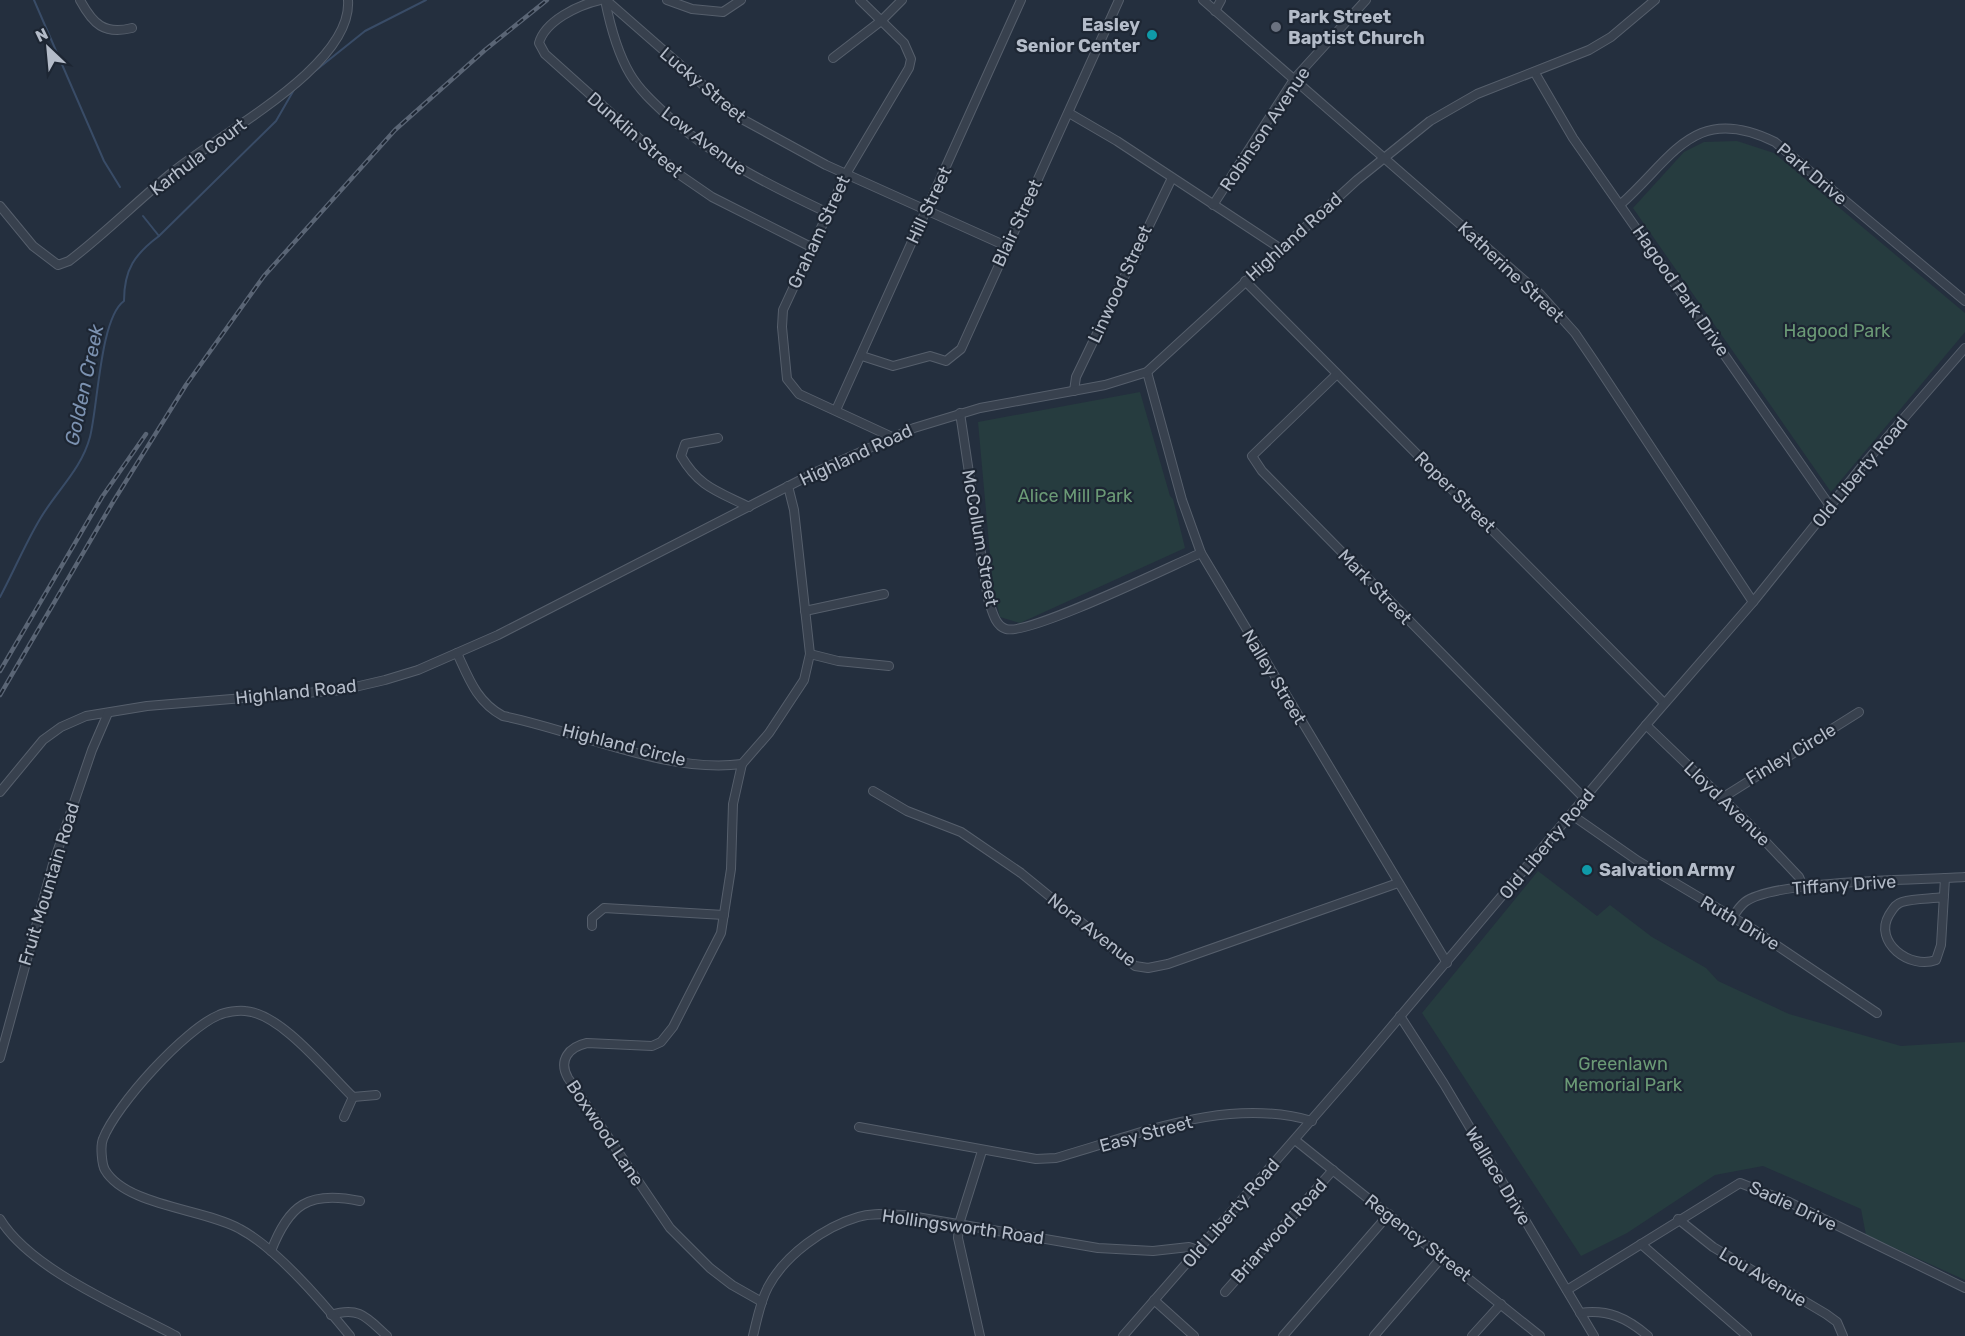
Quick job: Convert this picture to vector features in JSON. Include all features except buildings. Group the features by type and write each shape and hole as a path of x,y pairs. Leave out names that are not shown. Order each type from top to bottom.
{"street":[{"path":"80,0 89,17 104,28 117,32 132,28"},
{"name":"Karhula Court","path":"0,206 47,258 58,265 69,261 175,170 224,137 309,71 330,51 341,33 348,0"},
{"name":"Dunklin Street","path":"600,0 573,11 542,33 539,44 545,54 680,176 712,197 813,248"},
{"name":"Lucky Street","path":"606,0 742,119 846,174 1006,246"},
{"name":"Low Avenue","path":"606,0 609,23 630,74 654,103 690,136 727,162 756,180 828,213"},
{"path":"667,0 692,9 723,12 741,0"},
{"name":"Graham Street","path":"860,0 904,43 912,59 909,68 846,174 783,310 782,340 787,378 799,394 892,437"},
{"path":"833,57 881,21 902,0"},
{"name":"Hill Street","path":"836,410 1021,0"},
{"name":"Blair Street","path":"862,356 893,366 930,356 946,360 961,349 1119,0"},
{"name":"Katherine Street","path":"1203,0 1540,294 1575,333 1753,602"},
{"path":"1215,11 1221,0"},
{"name":"Robinson Avenue","path":"1213,205 1295,78 1366,0"},
{"name":"Highland Road","path":"0,792 43,740 61,727 86,716 147,706 342,690 385,680 498,635 788,486 892,437 960,413 1074,392 1147,372 1383,158 1455,105 1589,50 1611,37 1655,0"},
{"name":"Hagood Park Drive","path":"1535,73 1555,111 1830,506"},
{"path":"1069,112 1281,249"},
{"name":"Park Drive","path":"1621,204 1644,183 1666,157 1696,134 1727,129 1760,134 1775,142 1965,301"},
{"name":"Linwood Street","path":"1074,392 1076,377 1172,178"},
{"name":"Roper Street","path":"1245,281 1664,703"},
{"name":"Old Liberty Road","path":"1123,1336 1447,963 1965,348"},
{"name":"Nalley Street","path":"1147,372 1182,500 1200,553 1447,963"},
{"name":"Mark Street","path":"1337,374 1252,456 1262,471 1585,799"},
{"name":"McCollum Street","path":"960,413 988,598 996,621 1003,628 1011,630 1044,621 1200,553"},
{"path":"718,438 685,444 681,456 692,475 700,482 749,507"},
{"path":"742,765 769,733 804,680 810,654 794,510 788,486"},
{"path":"805,610 884,594"},
{"name":"Highland Circle","path":"457,653 480,699 489,709 503,716 676,760 710,765 742,765"},
{"path":"810,654 838,662 889,666"},
{"name":"Finley Circle","path":"1722,798 1859,712"},
{"name":"Fruit Mountain Road","path":"0,1058 53,864 92,750 108,713"},
{"name":"Lloyd Avenue","path":"1646,725 1776,852 1803,886"},
{"name":"Boxwood Lane","path":"742,765 733,804 730,869 721,933 702,975 672,1028 661,1042 641,1046 587,1043 570,1051 563,1065 568,1078 670,1228 710,1268 732,1285 762,1302"},
{"name":"Nora Avenue","path":"873,791 907,811 961,832 1021,873 1135,966 1159,967 1398,883"},
{"name":"Ruth Drive","path":"1572,815 1629,855 1732,917 1877,1013"},
{"name":"Tiffany Drive","path":"1732,917 1744,902 1757,896 1803,886 1965,877"},
{"path":"1944,897 1900,902 1894,907 1887,918 1885,930 1885,939 1890,947 1922,961 1936,960 1941,945 1944,897 1945,878"},
{"path":"592,926 592,918 604,908 724,915"},
{"path":"350,1336 271,1251 239,1228 122,1188 104,1169 102,1142 117,1113 150,1072 186,1038 219,1015 246,1011 274,1021 353,1097 376,1095"},
{"name":"Wallace Drive","path":"1400,1016 1567,1290 1591,1336"},
{"path":"344,1117 353,1097"},
{"name":"Easy Street","path":"859,1127 1036,1159 1056,1158 1180,1121 1254,1114 1296,1116 1312,1120"},
{"name":"Regency Street","path":"1294,1140 1540,1336"},
{"path":"980,1336 958,1238 959,1224 982,1151"},
{"name":"Briarwood Road","path":"1225,1292 1333,1170"},
{"name":"Sadie Drive","path":"1567,1290 1734,1185 1747,1184 1965,1288"},
{"path":"271,1251 285,1219 305,1203 331,1197 360,1201"},
{"name":"Hollingsworth Road","path":"753,1336 762,1302 778,1272 803,1247 835,1226 859,1216 905,1215 1098,1248 1153,1251 1189,1247 1198,1250"},
{"path":"1283,1336 1389,1215"},
{"path":"0,1219 16,1240 33,1255 65,1276 176,1336"},
{"name":"Lou Avenue","path":"1678,1219 1713,1247 1832,1318 1841,1328 1843,1336"},
{"path":"1641,1244 1747,1336"},
{"path":"1374,1336 1442,1257"},
{"path":"1154,1300 1194,1336"},
{"path":"1472,1336 1501,1304"},
{"path":"331,1315 345,1311 357,1312 371,1320 387,1336"},
{"path":"1580,1313 1598,1311 1613,1314 1648,1336"}],"green space":[{"name":"Hagood Park","path":"1737,141 1774,153 1965,313 1965,332 1831,492 1633,208 1684,152 1704,142"},
{"name":"Alice Mill Park","path":"1140,392 1170,496 1173,499 1185,548 1020,623 1000,617 993,588 978,422"},
{"name":"Greenlawn Memorial Park","path":"1538,871 1597,916 1610,905 1652,937 1706,968 1718,981 1789,1014 1901,1046 1965,1042 1965,1280 1866,1235 1861,1209 1763,1166 1715,1175 1627,1233 1581,1256 1422,1013"}],"waterway":[{"name":"Golden Creek","path":"34,0 104,161 120,187"},
{"path":"315,71 365,31 426,0"},
{"name":"Golden Creek","path":"0,597 40,519 75,470 86,449 93,423 105,343 116,310 124,301 126,280 132,263 143,249 276,121 295,88"},
{"name":"Golden Creek","path":"143,216 159,236"}],"railway":[{"path":"0,695 113,502 186,385 264,276 395,130 485,50 547,0"},
{"path":"0,671 102,497 146,434"}],"place":[{"name":"Park Street Baptist Church","path":"1276,27"},
{"name":"Easley Senior Center","path":"1152,35"},
{"name":"Salvation Army","path":"1587,870"}]}
